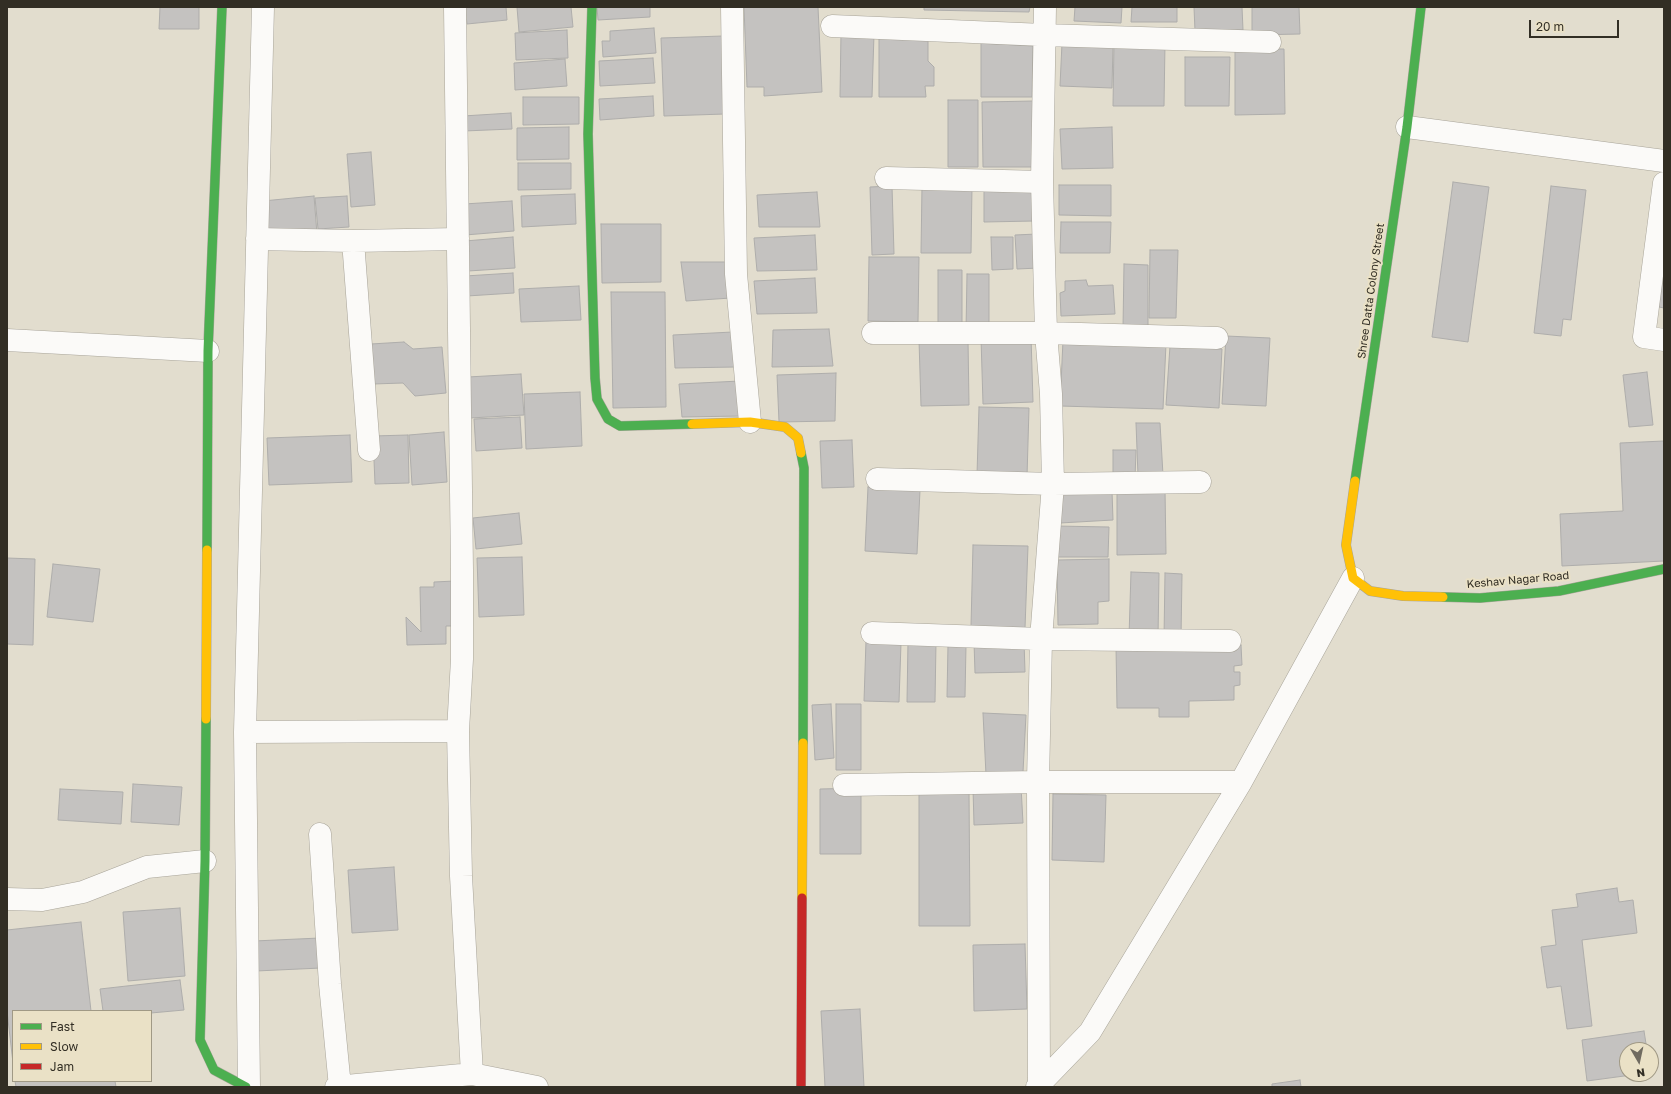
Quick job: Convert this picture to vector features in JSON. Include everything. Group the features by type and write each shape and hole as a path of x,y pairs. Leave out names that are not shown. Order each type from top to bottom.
{"street":[{"path":"222,7 208,351 205,861 200,1040 214,1070 247,1087 245,732 263,7"},
{"path":"455,7 462,659 458,731 461,876 472,1074"},
{"path":"592,7 588,134 595,378 597,399 608,418 620,426 750,422 785,427 798,438 804,468 801,1087"},
{"path":"732,7 736,274 750,422"},
{"path":"1038,1086 1038,782 1041,639 1053,484 1051,394 1046,334 1042,182 1045,7"},
{"name":"Shree Datta Colony Street","path":"1353,578 1346,545 1407,127 1421,7"},
{"path":"832,26 1044,35 1270,42"},
{"path":"1407,127 1664,161"},
{"path":"886,178 1042,182"},
{"path":"1664,183 1644,337 1664,340"},
{"path":"257,239 353,241 458,239"},
{"path":"353,241 369,450"},
{"path":"873,333 1046,334 1217,338"},
{"path":"7,340 208,351"},
{"path":"877,479 1053,484 1200,482"},
{"name":"Keshav Nagar Road","path":"1353,578 1370,591 1403,596 1480,598 1559,591 1664,569"},
{"path":"1038,1086 1090,1032 1241,782 1353,578"},
{"path":"872,633 1041,639 1230,641"},
{"path":"245,732 458,731"},
{"path":"844,785 1038,782 1241,782"},
{"path":"320,834 330,984 340,1087"},
{"path":"7,899 49,899 83,892 147,866 205,861"},
{"path":"336,1087 472,1074 537,1087"}],"building":[{"path":"160,7 199,7 199,29 159,29"},
{"path":"465,7 506,7 507,20 467,24"},
{"path":"517,7 571,7 573,27 519,32"},
{"path":"597,7 650,7 650,17 598,20"},
{"path":"744,7 818,7 822,92 764,96 764,87 747,87"},
{"path":"924,7 1030,7 1029,12 924,10"},
{"path":"1075,7 1122,7 1121,23 1074,21"},
{"path":"1132,7 1177,7 1177,22 1131,22"},
{"path":"1194,7 1242,7 1243,30 1195,31"},
{"path":"1252,7 1299,7 1300,34 1252,35"},
{"path":"654,28 656,53 603,57 602,41 610,41 610,31"},
{"path":"567,30 568,58 516,60 515,33"},
{"path":"841,33 874,34 872,97 840,97"},
{"path":"879,35 928,35 928,61 934,67 934,86 925,86 926,97 879,97"},
{"path":"723,36 725,114 664,116 661,38"},
{"path":"1114,42 1165,43 1164,106 1113,106"},
{"path":"981,43 1033,46 1032,97 981,97"},
{"path":"1062,43 1113,45 1112,88 1060,86"},
{"path":"1235,49 1284,49 1285,114 1235,115"},
{"path":"1185,57 1230,57 1229,106 1185,106"},
{"path":"653,58 655,83 600,86 599,61"},
{"path":"565,59 567,86 515,90 514,63"},
{"path":"653,96 654,116 600,120 599,99"},
{"path":"523,97 579,97 579,124 523,125"},
{"path":"948,100 978,100 978,167 948,167"},
{"path":"1034,101 1035,167 983,167 982,102"},
{"path":"511,113 512,129 464,131 463,116"},
{"path":"569,127 569,159 517,160 517,128"},
{"path":"1112,127 1113,168 1062,169 1060,129"},
{"path":"371,152 375,205 351,207 347,154"},
{"path":"518,163 571,163 571,189 518,190"},
{"path":"1453,182 1489,187 1468,342 1432,337"},
{"path":"1034,185 1035,221 984,222 984,186"},
{"path":"1059,185 1111,185 1111,216 1059,215"},
{"path":"892,186 894,254 872,255 870,187"},
{"path":"922,186 972,186 971,253 921,253"},
{"path":"1551,186 1586,190 1571,320 1563,319 1561,336 1534,333"},
{"path":"817,192 820,227 759,227 757,195"},
{"path":"575,194 576,224 522,227 521,196"},
{"path":"314,196 317,234 266,238 263,201"},
{"path":"347,196 349,227 318,229 315,198"},
{"path":"512,201 514,231 465,235 464,204"},
{"path":"1061,222 1111,222 1110,253 1060,253"},
{"path":"601,224 661,224 661,282 602,283"},
{"path":"1037,234 1039,268 1017,269 1015,235"},
{"path":"815,235 817,270 757,271 754,238"},
{"path":"513,237 515,268 468,271 465,241"},
{"path":"991,237 1013,237 1013,269 992,270"},
{"path":"1664,249 1664,308 1659,307"},
{"path":"1150,250 1178,250 1176,318 1149,318"},
{"path":"869,257 919,257 918,322 868,321"},
{"path":"681,262 729,262 731,298 686,301"},
{"path":"1124,264 1148,265 1148,328 1123,328"},
{"path":"938,270 962,270 962,330 938,330"},
{"path":"513,273 514,293 467,296 465,276"},
{"path":"967,274 989,274 989,331 966,331"},
{"path":"815,278 817,313 757,314 754,281"},
{"path":"1086,280 1088,286 1113,285 1115,314 1061,316 1060,293 1065,291 1065,281"},
{"path":"579,286 581,320 521,322 519,289"},
{"path":"611,292 665,292 666,407 613,408"},
{"path":"829,329 833,366 772,367 773,330"},
{"path":"733,332 736,367 675,368 673,335"},
{"path":"1031,336 1033,402 983,404 981,338"},
{"path":"1226,336 1270,338 1266,406 1222,404"},
{"path":"968,339 969,405 921,406 919,340"},
{"path":"1063,340 1166,344 1163,409 1060,406"},
{"path":"404,342 413,349 442,347 446,393 415,396 403,383 373,384 371,344"},
{"path":"1170,346 1222,349 1219,408 1166,405"},
{"path":"1647,372 1653,425 1629,427 1623,375"},
{"path":"836,373 835,421 779,422 777,375"},
{"path":"521,374 524,415 470,418 468,377"},
{"path":"740,381 742,416 682,417 679,384"},
{"path":"580,392 582,446 526,449 524,394"},
{"path":"979,407 1029,408 1027,477 977,475"},
{"path":"520,417 522,448 476,451 474,419"},
{"path":"1136,423 1160,423 1163,475 1138,476"},
{"path":"444,432 447,482 412,485 409,435"},
{"path":"350,435 352,482 269,485 267,438"},
{"path":"408,435 409,483 375,484 373,436"},
{"path":"852,440 854,487 822,488 820,441"},
{"path":"1664,441 1664,561 1562,566 1560,514 1623,511 1620,443"},
{"path":"1113,450 1136,450 1135,479 1113,479"},
{"path":"868,487 920,490 917,554 865,551"},
{"path":"1165,489 1166,554 1117,555 1117,490"},
{"path":"1112,491 1113,520 1060,523 1059,493"},
{"path":"519,513 522,544 476,549 473,518"},
{"path":"1055,526 1109,527 1108,557 1055,557"},
{"path":"973,545 1028,546 1025,628 971,626"},
{"path":"522,557 524,615 479,617 477,558"},
{"path":"7,558 35,559 33,645 7,644"},
{"path":"1109,559 1109,601 1098,602 1098,624 1058,625 1057,560"},
{"path":"53,564 100,569 93,622 47,617"},
{"path":"1131,572 1159,573 1158,638 1129,637"},
{"path":"1165,573 1182,574 1181,638 1164,638"},
{"path":"455,581 456,626 446,626 446,644 407,645 406,617 421,632 420,587 434,587 434,582"},
{"path":"866,641 901,643 899,702 864,701"},
{"path":"1024,641 1025,672 975,673 974,642"},
{"path":"908,642 936,642 935,702 907,702"},
{"path":"948,645 966,645 965,697 947,697"},
{"path":"1241,645 1242,665 1234,666 1234,672 1240,672 1240,685 1234,686 1234,700 1189,701 1189,717 1159,717 1159,708 1117,708 1116,646"},
{"path":"831,704 834,758 815,760 812,705"},
{"path":"836,704 861,704 861,770 836,770"},
{"path":"983,713 1026,715 1023,772 986,775"},
{"path":"133,784 182,787 179,825 131,822"},
{"path":"1021,786 1023,823 974,825 973,788"},
{"path":"861,788 861,854 820,854 820,789"},
{"path":"60,789 123,792 121,824 58,820"},
{"path":"919,790 969,790 970,926 919,926"},
{"path":"1053,794 1106,795 1104,862 1052,860"},
{"path":"394,867 398,930 352,933 348,870"},
{"path":"1617,888 1619,902 1633,900 1637,933 1582,940 1592,1026 1567,1029 1561,986 1547,988 1541,947 1556,945 1552,910 1578,907 1576,894"},
{"path":"180,908 185,976 128,981 123,912"},
{"path":"81,922 91,1010 12,1010 12,1054 7,1011 7,930"},
{"path":"320,938 321,968 256,971 254,941"},
{"path":"1025,944 1027,1009 974,1011 973,945"},
{"path":"180,980 184,1010 152,1013 152,1010 103,1010 100,989"},
{"path":"860,1009 864,1087 825,1087 821,1011"},
{"path":"1644,1031 1646,1042 1619,1042 1619,1077 1587,1081 1582,1040"},
{"path":"1300,1080 1301,1087 1272,1087 1272,1084"},
{"path":"15,1082 115,1082 116,1087 16,1087"}],"traffic: fast":[{"path":"207,550 208,351 222,7"},
{"path":"592,7 588,134 595,378 597,399 608,419 620,426 692,424"},
{"path":"1355,481 1407,127 1421,7"},
{"path":"801,453 804,468 803,743"},
{"path":"1443,597 1480,598 1559,591 1664,569"},
{"path":"206,719 205,861 200,1040 214,1070 246,1087"}],"traffic: slow":[{"path":"692,424 750,422 785,427 798,438 801,453"},
{"path":"1355,481 1346,545 1353,578 1370,591 1403,596 1443,597"},
{"path":"206,719 207,550"},
{"path":"802,898 803,743"}],"traffic: jam":[{"path":"801,1087 802,898"}]}
